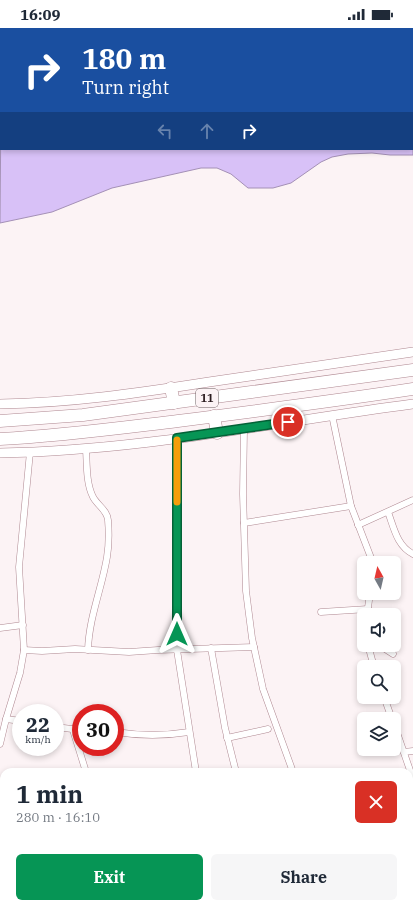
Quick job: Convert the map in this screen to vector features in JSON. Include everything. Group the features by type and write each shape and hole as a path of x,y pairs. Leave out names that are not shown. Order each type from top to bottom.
{"highway":[{"name":"11","path":"0,421 83,415 413,370"},
{"path":"243,412 280,400 370,387 375,382 375,375"},
{"path":"408,390 402,385 404,379 413,376"},
{"path":"171,388 174,403"},
{"name":"11","path":"0,439 39,437 85,432 408,390"},
{"path":"214,416 217,433"}],"main road":[{"path":"0,404 84,399 171,388 413,352"},
{"path":"0,453 86,449 217,433 413,404"}],"street":[{"path":"332,415 351,506 370,556"},
{"path":"244,429 246,591 254,647 263,689 292,768"},
{"path":"177,438 177,650 195,768"},
{"path":"86,449 87,471 91,492 108,518 108,555 91,623 88,650"},
{"path":"0,744 1,734 20,673 24,650 19,567 30,452"},
{"path":"358,525 413,500"},
{"path":"244,523 351,506"},
{"path":"388,512 399,542 404,549 413,554"},
{"path":"321,612 357,612"},
{"path":"0,628 23,625"},
{"path":"24,650 88,650 129,652 254,647"},
{"path":"211,648 227,738 235,768"},
{"path":"6,719 12,720"},
{"path":"227,738 268,728"},
{"path":"124,733 142,736 189,732"},
{"path":"401,744 409,766"},
{"path":"404,752 413,751"},
{"path":"81,756 85,768"}],"shaded area":[{"path":"1,150 413,150 413,155 372,153 348,154 332,157 321,162 291,183 273,188 248,188 231,174 217,168 201,168 112,188 52,212 0,223"}],"slow traffic":[{"path":"177,440 177,502"}],"route":[{"path":"177,634 177,438 288,422"}]}
